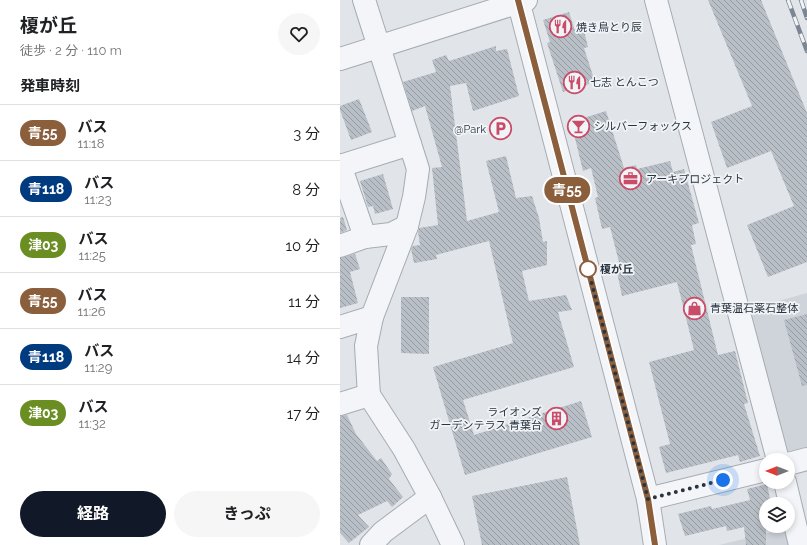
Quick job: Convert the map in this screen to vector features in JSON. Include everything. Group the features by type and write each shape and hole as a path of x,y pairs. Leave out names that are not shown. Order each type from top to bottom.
{"street":[{"path":"364,0 418,169 414,197 407,226 372,317 366,346 368,394 404,449 430,497 453,545"},
{"path":"656,0 776,453"},
{"path":"340,59 521,1 648,499 655,545"},
{"path":"365,236 340,166 410,144"},
{"path":"340,246 365,236 391,234 407,226"},
{"path":"340,327 372,317"},
{"path":"340,404 368,394"},
{"path":"795,462 807,459"},
{"path":"648,499 759,472"},
{"path":"787,489 800,545"},
{"path":"371,545 383,532 430,497"}],"shaded area":[{"path":"807,293 807,453 795,456 795,453 787,453 749,309"},
{"path":"768,533 786,533 790,545 719,545"}],"building":[{"path":"708,0 761,0 807,113 807,262 768,277 747,225 794,206 771,151 727,168 711,122 752,106"},
{"path":"569,12 576,34 584,31 588,47 584,48 595,82 563,92 547,43 550,42 543,20"},
{"path":"496,46 496,51 507,49 519,96 473,111 466,83 450,86 467,221 499,212 486,161 506,156 516,198 532,196 539,218 543,242 547,241 547,265 522,271 529,301 566,295 572,310 558,312 574,367 463,400 474,435 581,401 592,437 465,475 433,367 513,343 489,241 436,255 437,259 414,263 411,249 413,246 420,245 418,232 419,228 438,225 432,168 442,167 425,106 412,111 403,82 436,72 432,60 446,55 449,61"},
{"path":"359,99 372,132 351,140 340,110 340,106"},
{"path":"606,111 624,168 636,165 637,169 670,161 673,172 684,169 699,223 692,225 696,244 691,245 718,355 735,351 748,403 744,404 759,456 740,462 738,455 666,473 659,447 670,444 649,362 694,350 677,282 622,296 617,272 621,270 610,227 602,229 595,198 598,197 591,168 583,171 571,122"},
{"path":"383,174 393,209 375,214 373,206 368,207 360,181"},
{"path":"343,217 347,230 340,233 340,218"},
{"path":"355,254 360,269 350,272 358,303 340,308 340,258"},
{"path":"401,297 429,297 429,354 401,353"},
{"path":"807,314 807,385 802,386 784,320"},
{"path":"347,415 356,434 377,461 381,458 392,474 389,479 403,497 392,507 387,501 358,515 369,527 349,543 340,533 340,416"},
{"path":"567,477 580,545 482,545 472,496"},
{"path":"759,486 759,489 768,489 770,497 759,497 759,533 766,533 766,545 746,545 744,527 727,531 726,526 685,536 678,514 711,506 712,509 750,500 747,489"}],"railway":[{"path":"788,0 807,51"},
{"path":"801,0 807,18"}],"bus line":[{"name":"青55","path":"518,0 648,499 655,545"}],"place":[{"name":"焼き鳥とり辰","path":"560,27"},
{"name":"七志 とんこつ","path":"574,82"},
{"name":"シルバーフォックス","path":"579,126"},
{"name":"@Park","path":"501,129"},
{"name":"アーキプロジェクト","path":"631,179"},
{"name":"榎が丘","path":"588,269"},
{"name":"青葉温石薬石整体","path":"695,308"},
{"name":"ライオンズ ガーデンテラス 青葉台","path":"557,418"}],"route":[{"path":"588,269 648,499 723,480"}]}
